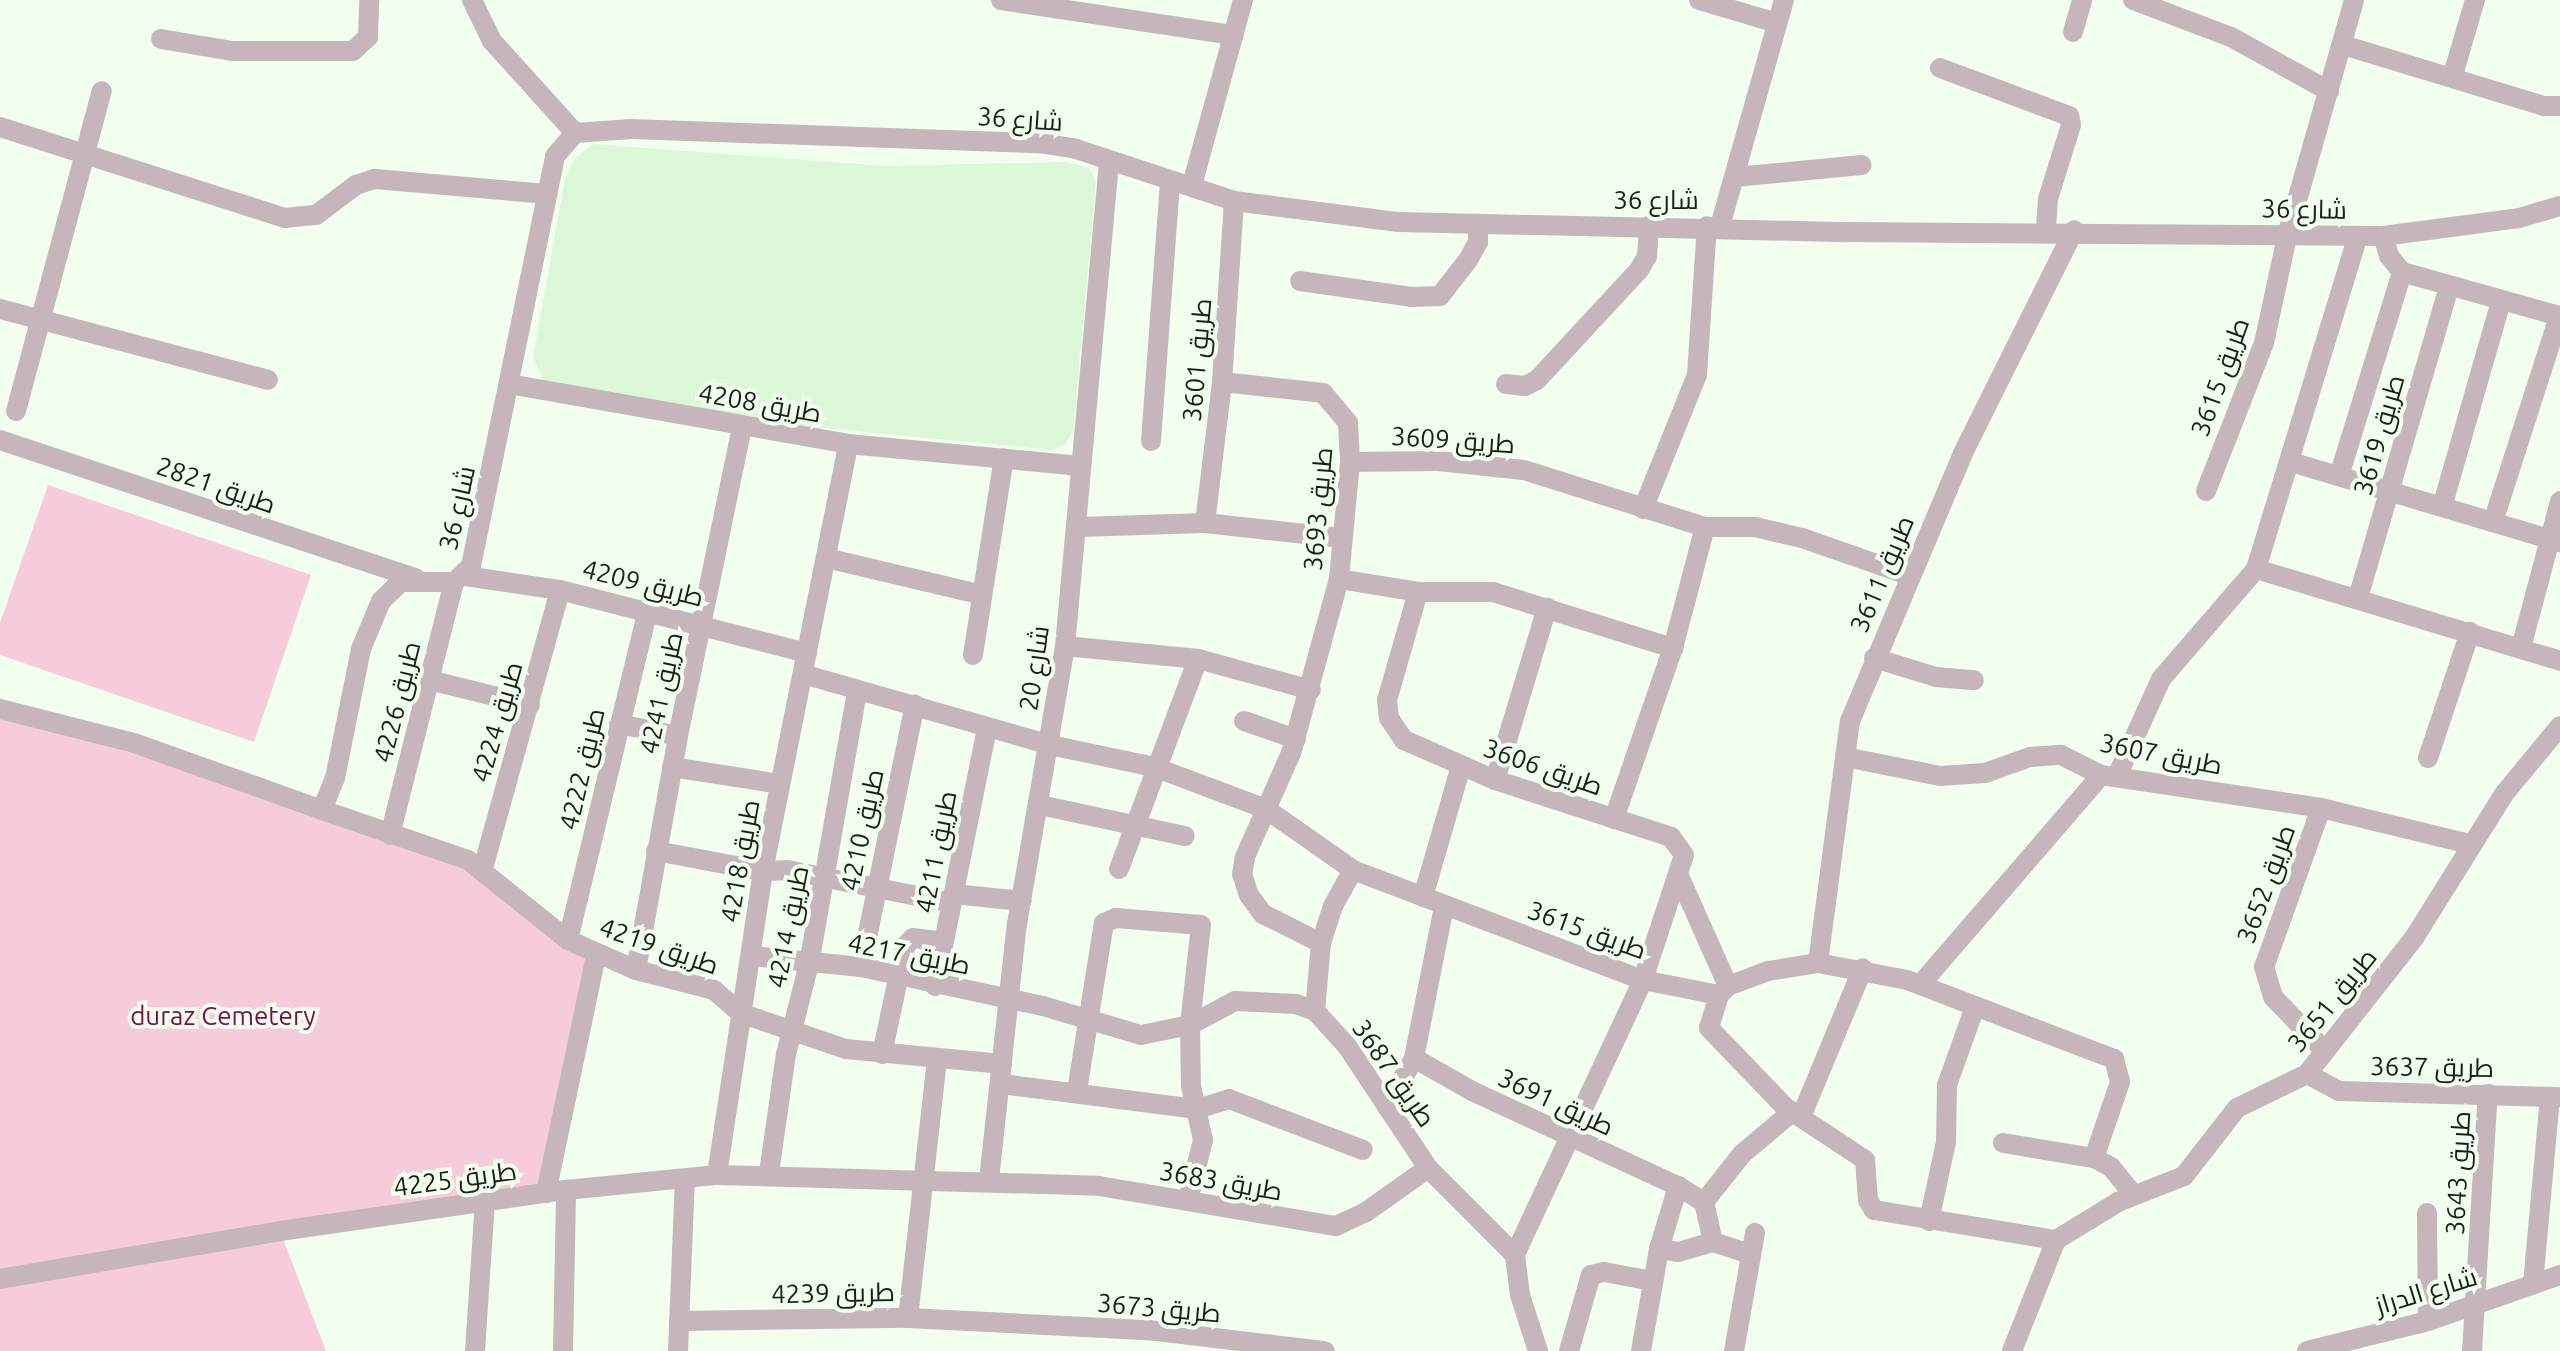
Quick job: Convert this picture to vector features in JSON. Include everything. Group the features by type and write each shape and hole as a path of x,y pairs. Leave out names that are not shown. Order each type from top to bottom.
{"street":[{"path":"161,39 233,51 353,51 368,37 369,0"},
{"path":"472,0 492,41 575,133"},
{"path":"1001,0 1233,35"},
{"path":"1192,185 1243,0"},
{"path":"1699,0 1777,23"},
{"path":"1643,509 1697,375 1714,226 1735,177 1784,0"},
{"path":"2073,32 2082,0"},
{"path":"2133,0 2231,37 2329,91"},
{"name":"طريق 3615","path":"2206,491 2264,343 2288,232 2354,0"},
{"path":"2453,75 2475,0"},
{"path":"2343,45 2453,75 2544,106 2560,106"},
{"path":"1940,68 2069,116 2071,125 2050,190 2046,229"},
{"path":"16,411 102,91"},
{"path":"0,127 295,219 316,215 356,185 375,179 546,194"},
{"name":"شارع 36","path":"322,810 366,637 381,601 401,582 416,578 459,579 479,544 546,194 555,156 575,133 631,129 1040,143 1192,185 1234,201 1337,217 1478,224 1714,226 1846,232 2046,229 2383,236 2519,218 2560,206"},
{"name":"شارع 20","path":"989,1180 1022,901 1065,646 1109,161"},
{"path":"1735,177 1861,165"},
{"path":"1151,441 1170,181"},
{"name":"طريق 3601","path":"1205,523 1222,382 1234,201"},
{"path":"1300,281 1411,297 1440,296 1478,242 1478,224"},
{"path":"1506,384 1525,386 1537,380 1639,270 1647,256 1649,226"},
{"name":"طريق 3611","path":"1818,963 1850,721 1908,575 2074,230"},
{"path":"1920,985 2109,776 2161,679 2256,569 2358,236"},
{"path":"2383,236 2389,256 2402,272 2559,316 2493,522"},
{"path":"2339,476 2402,272"},
{"name":"طريق 3619","path":"2358,598 2449,287"},
{"path":"2442,507 2501,301"},
{"path":"0,309 268,380"},
{"name":"طريق 3693","path":"1222,382 1323,393 1348,423 1350,462 1339,579 1296,739 1266,809"},
{"name":"طريق 4208","path":"509,384 742,428 848,444 1081,466"},
{"name":"طريق 4241","path":"636,970 678,736 742,428"},
{"name":"طريق 2821","path":"0,440 416,578"},
{"name":"طريق 4218","path":"717,1175 763,871 848,444"},
{"path":"973,655 1004,458"},
{"name":"طريق 3609","path":"1350,462 1438,461 1524,470 1705,527 1755,527 1802,538 1908,575"},
{"path":"2291,462 2554,540"},
{"path":"2521,648 2554,540 2560,501"},
{"path":"1078,527 1205,523 1341,538"},
{"path":"1614,819 1673,648 1705,527"},
{"path":"826,558 982,595"},
{"path":"2256,569 2560,661"},
{"name":"طريق 4209","path":"459,579 560,590 807,653"},
{"name":"طريق 4226","path":"390,835 429,680 459,579"},
{"path":"1339,579 1418,592 1480,590 1673,648"},
{"name":"طريق 4224","path":"483,868 560,590"},
{"name":"طريق 3606","path":"1418,592 1389,691 1389,718 1404,740 1495,780 1676,840 1684,855 1643,980 1566,1136 1515,1255"},
{"path":"1495,780 1547,608"},
{"name":"طريق 4222","path":"568,940 648,610"},
{"path":"2428,758 2470,632"},
{"path":"1065,646 1198,659 1311,690"},
{"path":"1874,658 1936,677 1974,680"},
{"path":"1119,869 1154,767 1170,743 1198,659"},
{"path":"803,674 1050,745"},
{"path":"429,680 530,705"},
{"name":"طريق 4214","path":"769,1173 792,1032 809,964 857,691"},
{"name":"طريق 4210","path":"861,967 875,887 915,705"},
{"path":"0,709 134,743 322,810"},
{"path":"1244,721 1296,739"},
{"path":"619,724 678,736"},
{"name":"طريق 3651","path":"2056,1240 2134,1195 2184,1176 2237,1108 2307,1074 2414,938 2470,844 2560,726"},
{"name":"طريق 4211","path":"935,986 987,727"},
{"name":"طريق 3615","path":"1050,745 1154,767 1266,809 1353,870 1643,980 1724,990"},
{"name":"طريق 3607","path":"1845,757 1940,776 1985,773 2044,754 2061,755 2109,776 2321,808 2470,844"},
{"path":"1423,897 1461,766"},
{"path":"672,767 780,784"},
{"path":"1040,805 1185,836"},
{"name":"طريق 3652","path":"2321,808 2264,967 2273,997 2325,1051"},
{"path":"1266,809 1245,857 1242,874 1249,895 1263,914 1321,943"},
{"name":"طريق 4219","path":"322,810 483,868 568,940 596,955 636,970 714,990 740,1013 792,1032 846,1049 937,1061 1077,1091 1197,1109 1229,1099 1363,1150"},
{"path":"656,851 763,871 953,899 1022,901"},
{"path":"1315,1011 1321,943 1333,906 1353,870"},
{"path":"1679,876 1724,990 1709,1028 1758,1084 1796,1114 1865,1160 1868,1200 1881,1213 2056,1240 2012,1351"},
{"path":"1387,1107 1414,1058 1444,906"},
{"path":"1077,1091 1104,923 1116,918 1201,925 1190,1025 1197,1109 1203,1140 1188,1200"},
{"path":"882,1054 897,976 909,940 944,942"},
{"path":"563,1351 556,1192 596,955"},
{"name":"طريق 4217","path":"751,956 861,967 935,986 1009,999"},
{"path":"1724,990 1768,971 1818,963 1863,968 1920,985 2119,1065 2120,1082 2094,1158"},
{"path":"1713,1242 1704,1202 1742,1154 1796,1114 1863,968"},
{"name":"طريق 3687","path":"1009,999 1152,1036 1190,1025 1235,1001 1296,1004 1315,1011 1347,1046 1428,1168 1515,1255"},
{"path":"1929,1221 1946,1142 1947,1085 1975,1007"},
{"name":"طريق 3691","path":"1414,1058 1566,1136 1678,1186 1704,1202"},
{"path":"908,1318 937,1061"},
{"name":"طريق 3637","path":"2307,1074 2339,1091 2555,1097"},
{"name":"طريق 3643","path":"2472,1351 2488,1093"},
{"path":"2533,1284 2555,1097"},
{"path":"2003,1143 2094,1158 2111,1167 2134,1195"},
{"name":"طريق 3683","path":"989,1180 1099,1186 1336,1226 1366,1212 1428,1168"},
{"name":"طريق 4225","path":"0,1279 485,1201 717,1175 769,1173 922,1182 989,1180"},
{"path":"678,1351 685,1180"},
{"path":"1641,1351 1659,1249 1678,1186"},
{"path":"475,1351 485,1201"},
{"path":"2427,1213 2428,1321"},
{"path":"1734,1351 1755,1233"},
{"path":"1659,1249 1678,1252 1713,1242 1751,1254"},
{"path":"1515,1255 1520,1295 1541,1350"},
{"path":"1569,1351 1591,1275 1652,1281"},
{"name":"شارع الدراز","path":"2307,1351 2428,1321 2560,1275"},
{"name":"طريق 4239","path":"679,1321 908,1318 987,1323"},
{"name":"طريق 3673","path":"987,1323 1148,1330 1269,1349 1325,1351"}],"shaded area":[{"path":"593,144 885,166 1068,162 1090,169 1096,182 1073,430 1066,444 1051,450 761,422 543,380 533,357 565,179 575,158"}],"green space":[{"path":"48,485 311,575 254,742 0,655 0,623"},
{"name":"duraz Cemetery","path":"0,710 483,868 596,955 546,1193 280,1231 326,1351 0,1351"}]}
